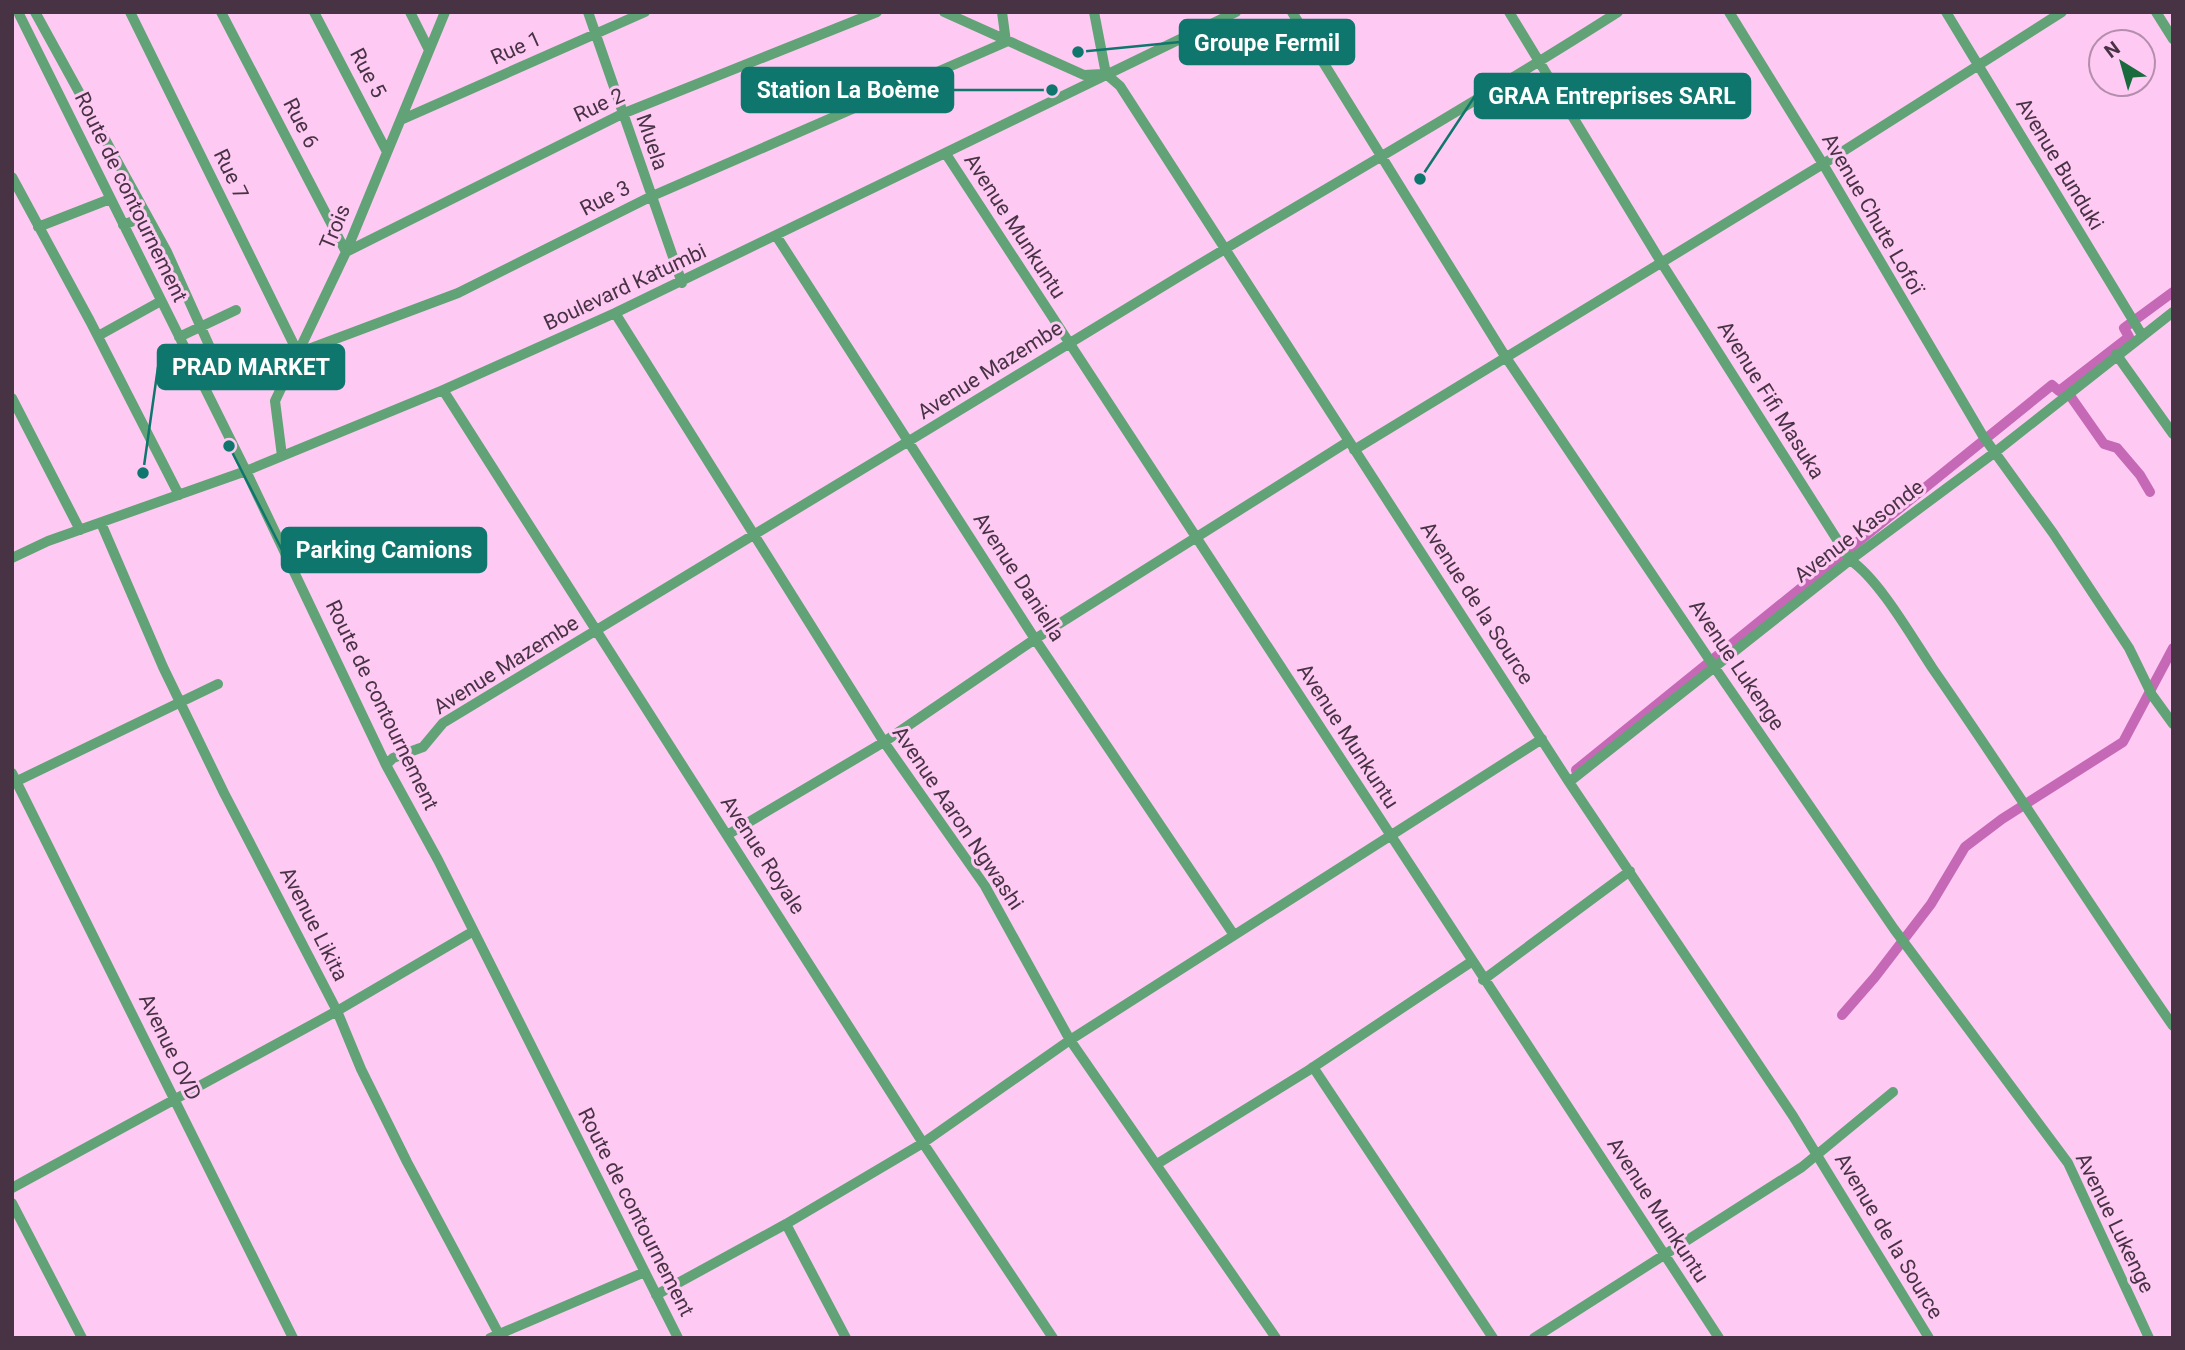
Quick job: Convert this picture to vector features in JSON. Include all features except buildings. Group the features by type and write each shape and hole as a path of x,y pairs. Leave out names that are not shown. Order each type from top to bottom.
{"street":[{"name":"Route de contournement","path":"18,12 246,471 386,765 438,860 678,1338"},
{"path":"34,12 167,251 226,383"},
{"name":"Rue 7","path":"130,12 298,353"},
{"name":"Rue 6","path":"221,12 346,252"},
{"name":"Rue 5","path":"314,12 387,152"},
{"path":"410,12 429,50"},
{"name":"Trois","path":"282,456 275,401 346,252 445,12"},
{"name":"Muela","path":"588,12 682,283"},
{"name":"Rue 1","path":"403,119 645,12"},
{"name":"Rue 2","path":"346,252 622,114 877,12"},
{"path":"944,12 1084,75 1106,74 1094,12"},
{"path":"1002,12 1006,42"},
{"name":"Boulevard Katumbi","path":"12,558 80,530 246,471 443,390 682,283 1236,12"},
{"name":"Avenue Lukenge","path":"1292,12 1505,356 1715,668 1894,929 2068,1163 2149,1338"},
{"name":"Avenue Fifi Masuka","path":"1509,12 1661,262 1850,560 1860,567 1882,596 2020,794 2081,893 2173,1026"},
{"name":"Avenue Mazembe","path":"386,765 393,758 423,747 443,723 911,443 1223,250 1539,63 1618,12"},
{"name":"Avenue Chute Lofoï","path":"1729,12 1823,164 1983,436 2053,533 2130,649 2152,695 2173,724"},
{"name":"Avenue Bunduki","path":"1946,12 2139,331"},
{"path":"727,835 884,742 1035,639 1351,445 1505,356 1823,164 2062,12"},
{"path":"2156,12 2173,39"},
{"name":"Rue 3","path":"298,353 458,293 650,197 1006,42"},
{"name":"Avenue de la Source","path":"1106,74 1120,86 1223,250 1569,782 1816,1154 1929,1338"},
{"name":"Avenue Munkuntu","path":"946,154 1471,962 1719,1338"},
{"path":"12,177 179,495"},
{"path":"38,227 110,199"},
{"path":"123,225 146,216"},
{"name":"Avenue Daniella","path":"777,237 1035,639 1234,935"},
{"path":"97,336 161,301"},
{"path":"178,337 236,310"},
{"name":"Avenue Kasonde","path":"1569,782 2116,354 2139,331 2173,312"},
{"name":"Avenue Aaron Ngwashi","path":"615,313 884,742 985,886 1070,1040 1276,1338"},
{"path":"2116,354 2173,434"},
{"name":"Avenue Royale","path":"443,390 923,1143 1054,1338"},
{"path":"12,398 80,530"},
{"name":"Avenue Likita","path":"101,523 180,702 337,1011 361,1069 496,1336"},
{"path":"14,779 218,684"},
{"path":"656,1295 786,1224 923,1143 1070,1040 1542,739"},
{"name":"Avenue OVD","path":"14,779 293,1338"},
{"path":"1483,980 1630,871"},
{"path":"12,1188 174,1097 337,1011 472,932"},
{"path":"1157,1164 1313,1067 1471,962"},
{"path":"1313,1067 1493,1338"},
{"name":"Avenue de la Source","path":"1534,1338 1665,1256 1816,1154 1893,1092"},
{"path":"12,1203 82,1338"},
{"path":"786,1224 846,1338"},
{"path":"496,1336 645,1272"}],"waterway":[{"path":"1576,770 2052,385 2059,391 2129,337 2124,328 2173,292"},
{"path":"2062,393 2071,397 2104,444 2117,448 2140,475 2150,492"},
{"path":"1842,1015 1931,904 1965,847 2002,819 2123,742 2173,648"}],"place":[{"name":"Groupe Fermil","path":"1078,52"},
{"name":"Station La Boème","path":"1052,90"},
{"name":"GRAA Entreprises SARL","path":"1420,179"},
{"name":"Parking Camions","path":"229,446"},
{"name":"PRAD MARKET","path":"143,473"}]}
